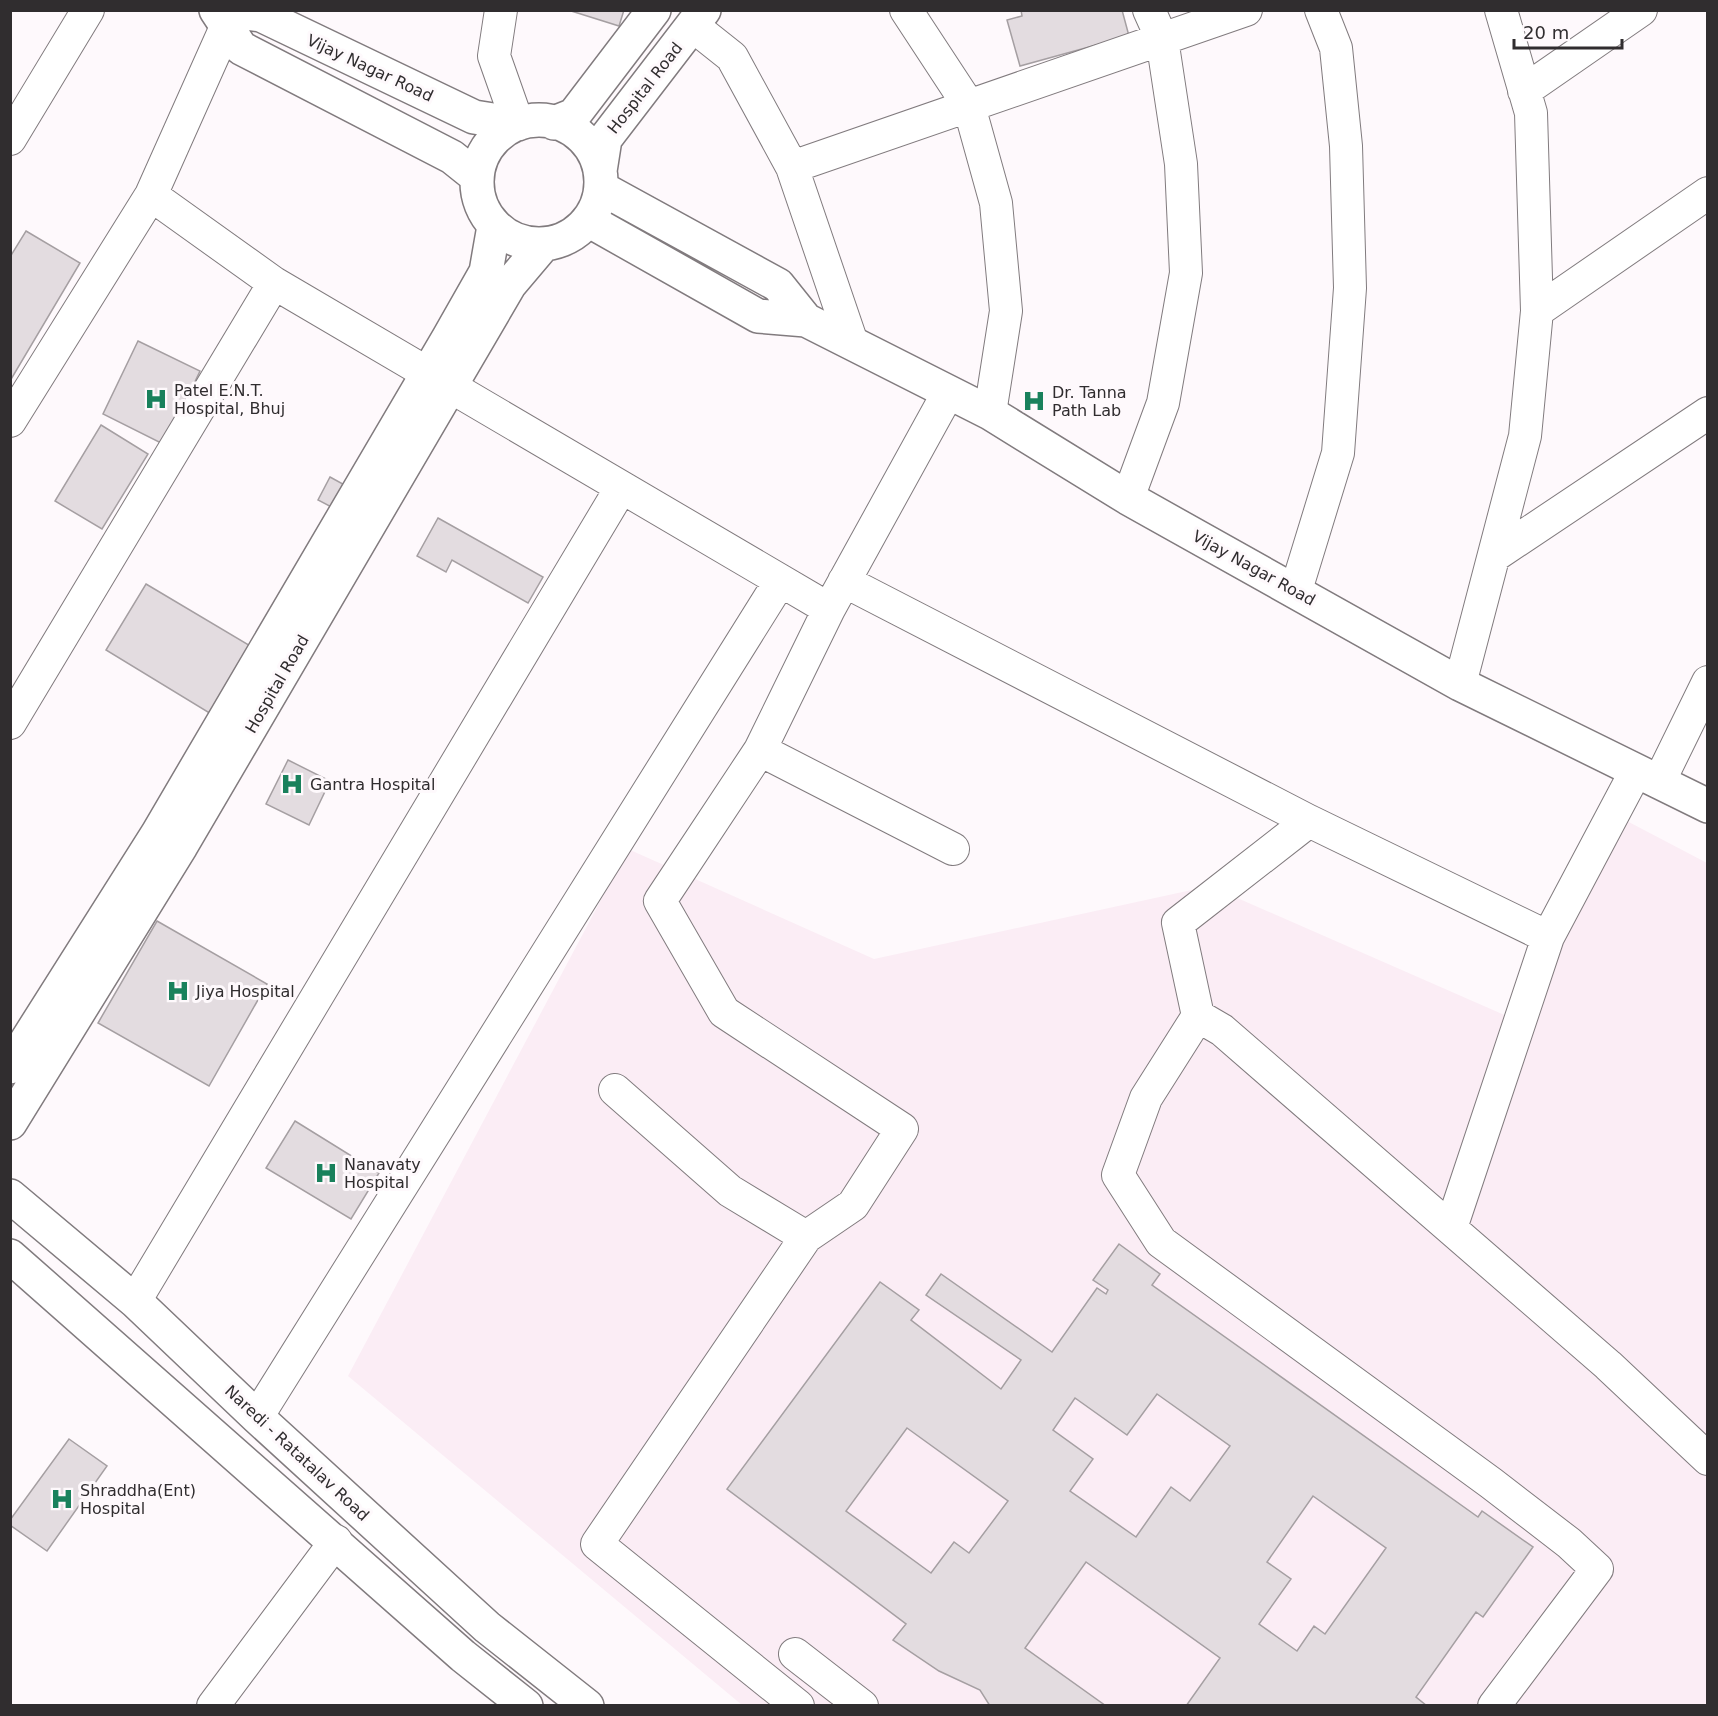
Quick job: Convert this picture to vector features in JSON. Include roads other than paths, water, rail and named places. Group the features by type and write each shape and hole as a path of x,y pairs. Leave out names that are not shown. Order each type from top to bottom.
{"street":[{"path":"10,139 88,10"},
{"path":"501,10 494,56 518,124"},
{"path":"554,123 573,115 654,10"},
{"path":"906,10 969,106 996,203 1006,311 990,413"},
{"path":"1128,498 1163,403 1186,273 1181,164 1162,39 1149,10"},
{"path":"792,167 1246,10"},
{"path":"1296,591 1338,453 1350,288 1345,135 1336,48 1321,10"},
{"path":"1460,684 1525,436 1537,311 1531,113 1501,10"},
{"path":"1524,91 1641,10"},
{"name":"Vijay Nagar Road","path":"221,16 261,15 284,19 474,117 518,124"},
{"path":"221,16 242,48 452,157 477,177"},
{"path":"10,421 151,195 221,16"},
{"path":"698,18 732,57 792,167 852,343"},
{"name":"Hospital Road","path":"600,179 605,139 698,18"},
{"path":"536,120 570,129 584,140 594,154 600,179 597,205 588,220 576,232 560,241 543,244 525,243 508,236 494,225 484,211 478,195 477,177 481,159 490,144 502,132 518,124 536,120"},
{"name":"Vijay Nagar Road","path":"600,179 778,285 806,321"},
{"path":"1537,311 1707,193"},
{"path":"151,195 274,283 829,609"},
{"name":"Vijay Nagar Road","path":"588,220 758,316 806,321 990,413 1128,498 1460,684 1707,806"},
{"name":"Hospital Road","path":"10,1124 181,846 439,381 486,272 494,225"},
{"name":"Hospital Road","path":"10,1067 439,381 510,284 543,244"},
{"path":"10,723 274,283"},
{"path":"798,1706 597,1544 806,1237 854,1205 902,1130 724,1012 660,901 760,750 829,609 948,393"},
{"path":"1494,556 1707,413"},
{"path":"135,1301 621,488"},
{"path":"257,1417 780,581"},
{"path":"844,581 1309,821 1548,937"},
{"path":"1451,1228 1548,937 1707,682"},
{"path":"760,750 953,849"},
{"path":"1309,821 1179,922 1198,1016 1146,1098 1118,1175 1161,1242 1491,1483 1569,1543 1596,1569 1494,1706"},
{"path":"1198,1016 1222,1030 1451,1228 1608,1365 1707,1459"},
{"path":"615,1090 730,1191 806,1237"},
{"name":"Naredi - Ratatalav Road","path":"10,1196 135,1301 257,1417 487,1627 587,1706"},
{"path":"10,1256 336,1541 512,1701"},
{"path":"213,1706 336,1541"},
{"path":"795,1654 862,1706"}],"place":[{"name":"Patel E.N.T. Hospital, Bhuj","path":"156,399"},
{"name":"Dr. Tanna Path Lab","path":"1034,401"},
{"name":"Gantra Hospital","path":"292,784"},
{"name":"Jiya Hospital","path":"178,991"},
{"name":"Nanavaty Hospital","path":"326,1173"},
{"name":"Shraddha(Ent) Hospital","path":"62,1499"}]}
